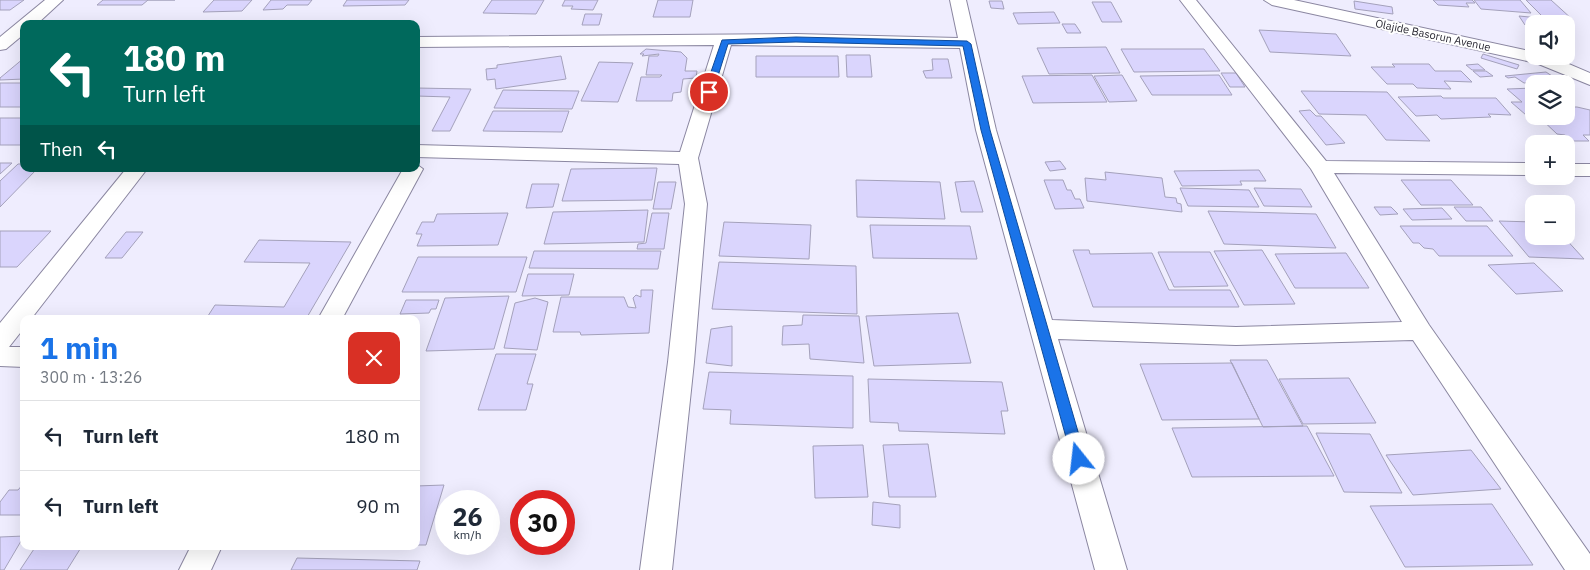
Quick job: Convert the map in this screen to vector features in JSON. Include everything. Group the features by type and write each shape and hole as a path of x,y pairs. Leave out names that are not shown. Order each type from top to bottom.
{"street":[{"path":"33,20 55,0"},
{"path":"958,0 986,130 1110,570"},
{"path":"1188,0 1320,167 1420,331 1583,570"},
{"name":"Olajide Basorun Avenue","path":"1272,0 1541,60 1567,68 1587,77"},
{"path":"420,42 796,39 967,44"},
{"path":"656,570 681,362 696,204 688,158 724,41"},
{"path":"420,159 688,158"},
{"path":"1320,167 1525,169"},
{"path":"1575,170 1590,170"},
{"path":"0,340 135,172"},
{"path":"332,315 410,172"},
{"path":"1043,329 1236,336 1420,331"},
{"path":"0,356 20,357"},
{"path":"196,570 205,550"}],"building":[{"path":"0,0 24,0 10,10 0,10"},
{"path":"103,0 148,0 142,5 97,5"},
{"path":"214,0 252,0 242,11 203,12"},
{"path":"271,0 312,0 308,5 287,5 283,9 263,10"},
{"path":"347,0 409,0 405,5 343,6"},
{"path":"492,0 544,0 536,14 483,13"},
{"path":"565,0 598,0 593,10 571,9 573,6 562,6"},
{"path":"658,0 693,0 690,17 653,17"},
{"path":"1433,0 1472,0 1475,3 1466,3 1469,7 1438,5"},
{"path":"1474,0 1520,0 1531,13 1481,9"},
{"path":"1526,0 1551,0 1568,15 1541,15"},
{"path":"989,1 1002,1 1004,9 991,8"},
{"path":"1354,1 1392,7 1393,14 1355,9"},
{"path":"1092,2 1111,2 1122,22 1102,22"},
{"path":"1054,12 1060,23 1018,24 1013,13"},
{"path":"585,14 602,14 599,25 582,25"},
{"path":"1519,16 1525,17 1525,25"},
{"path":"1062,24 1075,24 1081,33 1067,33"},
{"path":"1259,30 1336,34 1351,56 1270,52"},
{"path":"1106,47 1120,73 1049,74 1037,48"},
{"path":"646,49 681,52 687,58 685,71 697,71 696,78 683,79 681,92 673,93 672,101 636,101 641,77 660,77 662,75 646,75 649,56 658,56 659,54 642,56 644,54 640,54"},
{"path":"1121,49 1204,49 1220,71 1134,72"},
{"path":"1483,54 1519,65 1517,69 1481,58"},
{"path":"846,55 870,55 872,77 847,77"},
{"path":"561,56 566,79 496,89 495,79 487,80 486,69 497,68 497,65"},
{"path":"756,56 838,56 839,77 756,77"},
{"path":"932,59 948,59 952,78 926,78 923,71 933,70"},
{"path":"20,61 20,79 0,80"},
{"path":"599,62 633,63 618,102 581,101"},
{"path":"1392,64 1429,64 1435,71 1461,71 1472,82 1444,81 1451,89 1417,88 1413,84 1387,84 1371,67 1395,67"},
{"path":"1478,64 1485,70 1472,70 1466,65"},
{"path":"1473,71 1486,71 1493,76 1480,77"},
{"path":"1546,72 1550,75 1525,75 1524,83 1515,77 1508,78 1505,76"},
{"path":"1221,73 1236,73 1245,87 1230,87"},
{"path":"1092,75 1107,102 1033,103 1022,76"},
{"path":"1122,75 1137,101 1109,102 1094,76"},
{"path":"1219,75 1232,95 1152,95 1140,76"},
{"path":"0,83 20,83 20,107 0,107"},
{"path":"420,88 471,89 450,131 432,131 450,97 420,96"},
{"path":"1525,88 1525,114 1511,102 1522,102 1507,89"},
{"path":"503,90 579,91 572,109 494,108"},
{"path":"1301,91 1387,92 1430,141 1386,140 1366,115 1319,114"},
{"path":"1441,96 1443,98 1496,98 1511,115 1488,114 1491,117 1441,119 1437,115 1416,116 1398,97"},
{"path":"1575,107 1590,110 1590,135 1583,135 1589,141 1575,141 1575,135 1557,134 1548,125 1575,125"},
{"path":"1310,110 1316,116 1321,116 1345,143 1326,145 1299,111"},
{"path":"493,111 569,111 562,132 483,131"},
{"path":"0,118 20,118 20,145 0,145"},
{"path":"1060,161 1066,169 1050,171 1045,162"},
{"path":"0,163 12,163 0,174"},
{"path":"18,164 20,164 20,172 34,172 0,207 0,181"},
{"path":"657,168 652,200 562,201 571,169"},
{"path":"1259,170 1266,181 1240,181 1242,185 1182,186 1174,171"},
{"path":"1105,172 1162,178 1165,197 1176,198 1177,203 1181,204 1182,212 1087,201 1085,178 1106,180"},
{"path":"856,180 940,182 945,219 857,217"},
{"path":"1044,180 1063,180 1067,190 1071,190 1075,199 1080,199 1084,208 1055,209"},
{"path":"1401,180 1451,180 1473,205 1421,205"},
{"path":"974,181 983,212 961,212 955,182"},
{"path":"658,182 676,182 671,209 653,209"},
{"path":"532,184 559,184 553,207 526,208"},
{"path":"1180,188 1249,190 1259,207 1188,206"},
{"path":"1254,188 1301,189 1312,207 1264,206"},
{"path":"1374,207 1391,207 1398,214 1380,215"},
{"path":"1454,207 1481,207 1493,221 1466,221"},
{"path":"1442,208 1452,219 1412,220 1403,209"},
{"path":"648,210 644,242 544,244 553,212"},
{"path":"1208,211 1316,214 1336,248 1224,244"},
{"path":"508,213 498,245 417,246 422,234 416,234 422,222 434,222 437,214"},
{"path":"652,213 669,213 664,249 637,249 638,244 646,243"},
{"path":"1499,221 1525,222 1525,245 1571,245 1584,259 1529,257"},
{"path":"724,222 811,225 809,259 719,256"},
{"path":"870,225 970,226 977,259 873,258"},
{"path":"1400,226 1487,226 1513,256 1439,256 1433,249 1424,248 1419,243 1413,243"},
{"path":"0,231 51,231 17,267 0,267"},
{"path":"126,232 143,232 122,258 105,258"},
{"path":"259,240 351,242 308,315 209,315 215,305 284,307 310,263 244,262"},
{"path":"1073,250 1089,250 1090,254 1152,253 1169,290 1230,290 1239,307 1093,307"},
{"path":"1262,250 1295,304 1244,305 1214,251"},
{"path":"534,251 661,251 658,269 529,268"},
{"path":"1158,252 1210,252 1228,286 1174,287"},
{"path":"1346,253 1369,288 1295,288 1275,254"},
{"path":"418,257 527,257 516,292 402,292"},
{"path":"719,262 856,266 857,314 712,309"},
{"path":"1534,263 1563,291 1516,294 1488,265"},
{"path":"528,274 574,274 569,295 522,296"},
{"path":"641,290 653,290 649,333 581,335 580,332 553,332 561,297 624,297 628,307 636,308 633,298 636,295 641,297"},
{"path":"509,296 494,349 426,351 445,298"},
{"path":"535,298 548,302 537,350 504,348 515,303"},
{"path":"406,300 439,300 436,309 431,309 429,313 400,314"},
{"path":"958,313 971,363 874,366 866,316"},
{"path":"803,315 859,316 864,363 810,359 809,344 782,345 783,326 802,325"},
{"path":"732,326 732,366 706,363 711,329"},
{"path":"496,354 536,354 527,384 533,384 526,410 478,410"},
{"path":"1230,360 1267,360 1303,426 1263,427"},
{"path":"1232,363 1259,419 1162,420 1140,364"},
{"path":"709,372 853,376 853,428 730,424 731,410 703,409"},
{"path":"1349,378 1376,423 1303,424 1279,379"},
{"path":"868,379 1002,382 1008,411 1001,411 1005,434 899,431 898,423 870,422"},
{"path":"1307,426 1334,476 1192,477 1172,428"},
{"path":"1316,433 1370,434 1402,493 1344,492"},
{"path":"928,444 936,497 889,497 883,445"},
{"path":"863,445 868,497 815,498 813,446"},
{"path":"1471,450 1501,489 1413,495 1386,455"},
{"path":"444,485 442,490 435,490 435,515 426,545 420,545 420,486"},
{"path":"20,488 20,515 0,515 0,502 9,490 18,490"},
{"path":"873,502 900,505 900,528 872,525"},
{"path":"1492,504 1533,565 1405,567 1370,506"},
{"path":"20,536 20,543 4,570 0,570 0,537"},
{"path":"33,550 80,550 67,570 20,570"},
{"path":"297,558 420,561 417,570 291,570"}],"route":[{"path":"709,92 724,41 796,39 967,44 986,130 1079,459"}]}
